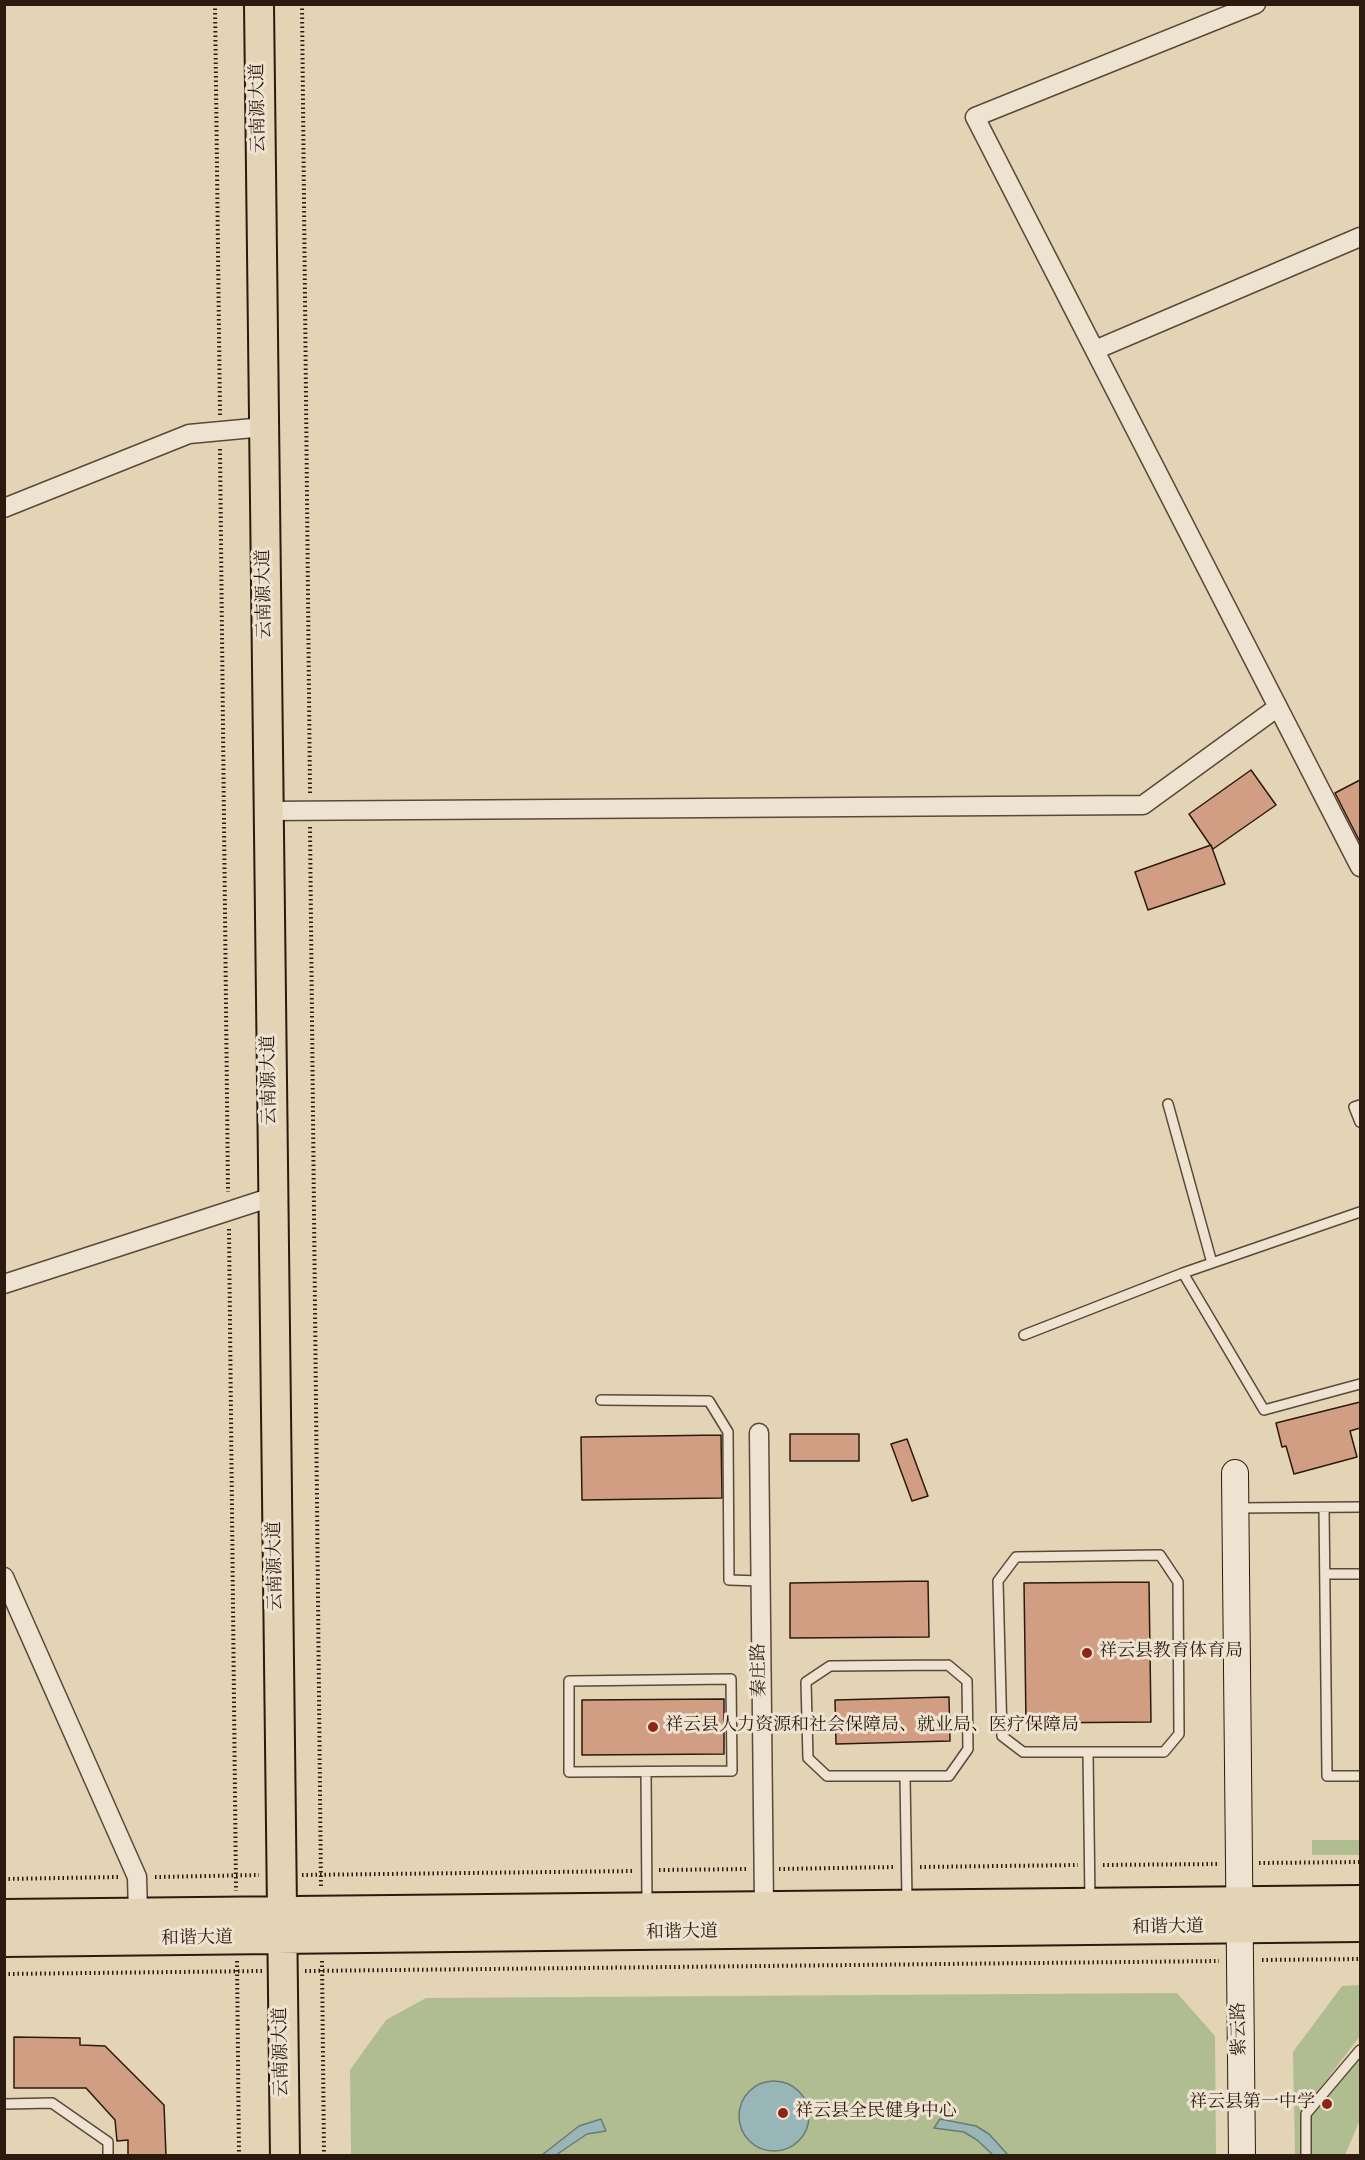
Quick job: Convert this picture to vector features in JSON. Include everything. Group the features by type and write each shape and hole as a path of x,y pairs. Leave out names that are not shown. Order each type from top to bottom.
{"main road":[{"name":"云南源大道","path":"259,4 285,2156"},
{"name":"和谐大道","path":"4,1914 138,1913 237,1926 282,1939 321,1939 1240,1915 1360,1900"},
{"name":"和谐大道","path":"4,1942 237,1926 282,1911 907,1904 1090,1902 1360,1927"}],"street":[{"path":"1256,4 975,117 1360,867"},
{"path":"1095,350 1360,237"},
{"path":"4,508 189,434 264,428"},
{"path":"268,810 1143,805 1278,707"},
{"path":"4,1284 272,1197"},
{"name":"秦庄路","path":"759,1433 764,1906"},
{"name":"紫云路","path":"1234,1473 1242,2156"},
{"path":"4,1577 137,1877 138,1913"}],"lane":[{"path":"1168,1104 1212,1263"},
{"path":"1360,1105 1354,1107 1360,1122"},
{"path":"1024,1335 1183,1273 1360,1212"},
{"path":"1183,1273 1264,1410 1360,1384"},
{"path":"601,1400 709,1401 728,1432 729,1580 760,1581"},
{"path":"1235,1508 1360,1507"},
{"path":"1324,1508 1327,1776 1360,1776"},
{"path":"1160,1555 1178,1582 1179,1734 1164,1752 1088,1753 1023,1752 1002,1736 998,1581 1016,1557 1160,1555"},
{"path":"1325,1574 1360,1574"},
{"path":"948,1665 967,1681 968,1749 949,1776 905,1777 827,1776 807,1758 806,1682 830,1666 948,1665"},
{"path":"730,1679 732,1771 646,1772 570,1772 569,1681 730,1679"},
{"path":"1088,1753 1090,1902"},
{"path":"646,1772 647,1907"},
{"path":"905,1777 907,1904"},
{"path":"1306,2156 1306,2114 1360,2050"},
{"path":"4,2104 52,2103 108,2142 108,2156"}],"path":[{"path":"215,4 239,2156"},
{"path":"302,4 321,1911"},
{"path":"4,1879 1360,1862"},
{"path":"321,1939 324,2156"},
{"path":"4,1974 1360,1959"}],"green space":[{"path":"1312,1840 1360,1840 1360,1855 1312,1855"},
{"path":"1360,1985 1360,2036 1302,2112 1302,2155 1295,2155 1293,2052 1342,1986"},
{"name":"祥云县全民健身中心","path":"1177,1993 1215,2036 1216,2155 351,2155 350,2070 386,2020 426,1998"},
{"path":"1360,2052 1360,2120 1345,2155 1308,2156 1310,2119 1314,2111"}],"water":[{"path":"774,2081 787,2084 799,2091 806,2103 809,2116 806,2129 799,2141 787,2148 774,2151 761,2148 749,2141 742,2129 739,2116 742,2103 749,2091 761,2084"},
{"path":"601,2119 606,2131 587,2134 556,2155 542,2155 579,2126"},
{"path":"940,2119 976,2126 989,2134 1008,2155 993,2155 977,2140 964,2132 934,2128"}],"building":[{"path":"1251,770 1276,805 1213,849 1189,814"},
{"path":"1360,780 1360,842 1335,793"},
{"path":"1211,845 1225,884 1148,910 1135,872"},
{"path":"1360,1402 1360,1428 1350,1431 1357,1457 1294,1474 1286,1446 1282,1447 1276,1423"},
{"path":"790,1434 859,1434 859,1461 790,1461"},
{"path":"721,1435 722,1498 582,1500 581,1437"},
{"path":"907,1439 928,1496 912,1501 891,1444"},
{"path":"928,1581 929,1637 790,1638 790,1583"},
{"name":"祥云县教育体育局","path":"1149,1582 1151,1722 1026,1723 1024,1583"},
{"path":"949,1697 950,1741 836,1744 835,1700"},
{"name":"祥云县人力资源和社会保障局、就业局、医疗保障局","path":"724,1699 724,1754 582,1755 582,1700"},
{"path":"14,2037 80,2038 80,2045 105,2046 164,2105 166,2156 128,2156 128,2140 117,2141 115,2120 86,2088 14,2088"}],"place":[{"name":"祥云县教育体育局","path":"1087,1653"},
{"name":"祥云县人力资源和社会保障局、就业局、医疗保障局","path":"653,1727"},
{"name":"祥云县第一中学","path":"1327,2104"},
{"name":"祥云县全民健身中心","path":"783,2113"}]}
